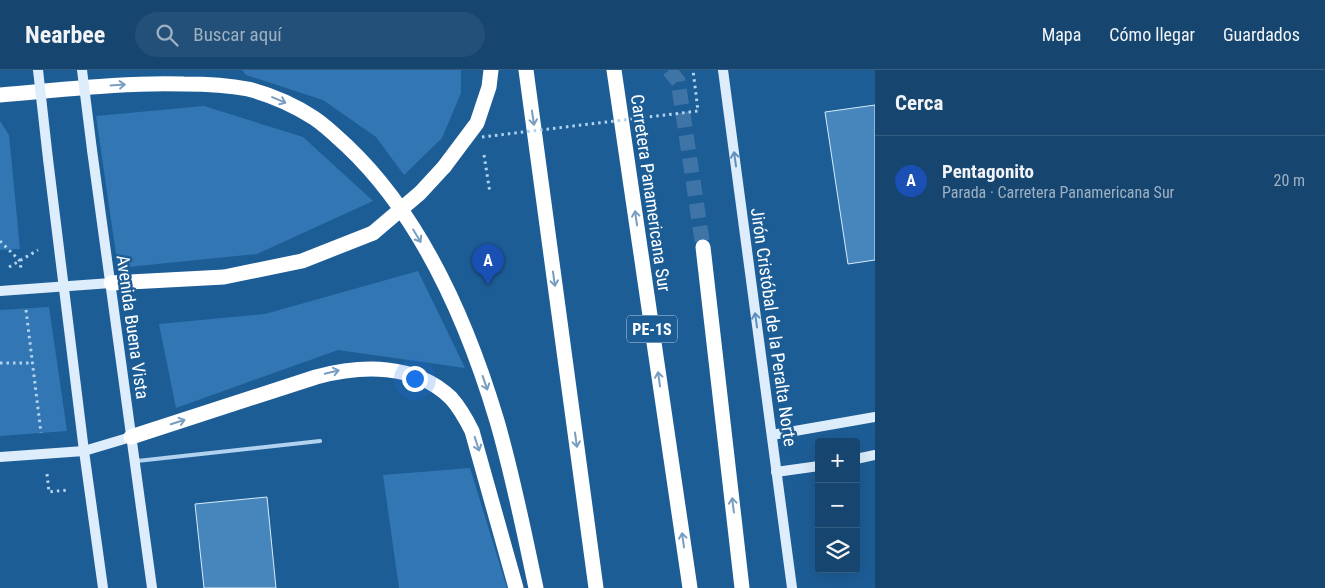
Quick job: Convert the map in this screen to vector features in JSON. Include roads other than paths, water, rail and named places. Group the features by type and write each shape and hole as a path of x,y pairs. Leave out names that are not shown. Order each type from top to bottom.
{"highway":[{"path":"111,283 224,277 302,262 373,234 420,193 444,167 477,122 489,87 491,70"},
{"path":"526,70 596,588"},
{"name":"Carretera Panamericana Sur","path":"614,70 690,588"},
{"path":"0,95 138,84 224,86 247,89 292,105 315,118 334,134 380,181 397,205 431,260 460,318 497,422 517,495 536,588"},
{"path":"703,247 742,588"},
{"path":"131,437 340,370 376,368 424,380 440,389 452,399 472,430 516,588"}],"main road":[{"path":"38,70 84,451 103,588"},
{"name":"Avenida Buena Vista","path":"82,70 152,588"},
{"name":"Jirón Cristóbal de la Peralta Norte","path":"723,70 792,588"},
{"path":"0,291 111,283"},
{"path":"772,435 875,417"},
{"path":"0,457 84,451 131,437"},
{"path":"860,458 875,455"},
{"path":"776,472 815,467"}],"lane":[{"path":"134,461 320,441"}],"tunnel":[{"path":"669,70 678,81 703,247"}],"place":[{"name":"Pentagonito","path":"488,285"}]}
